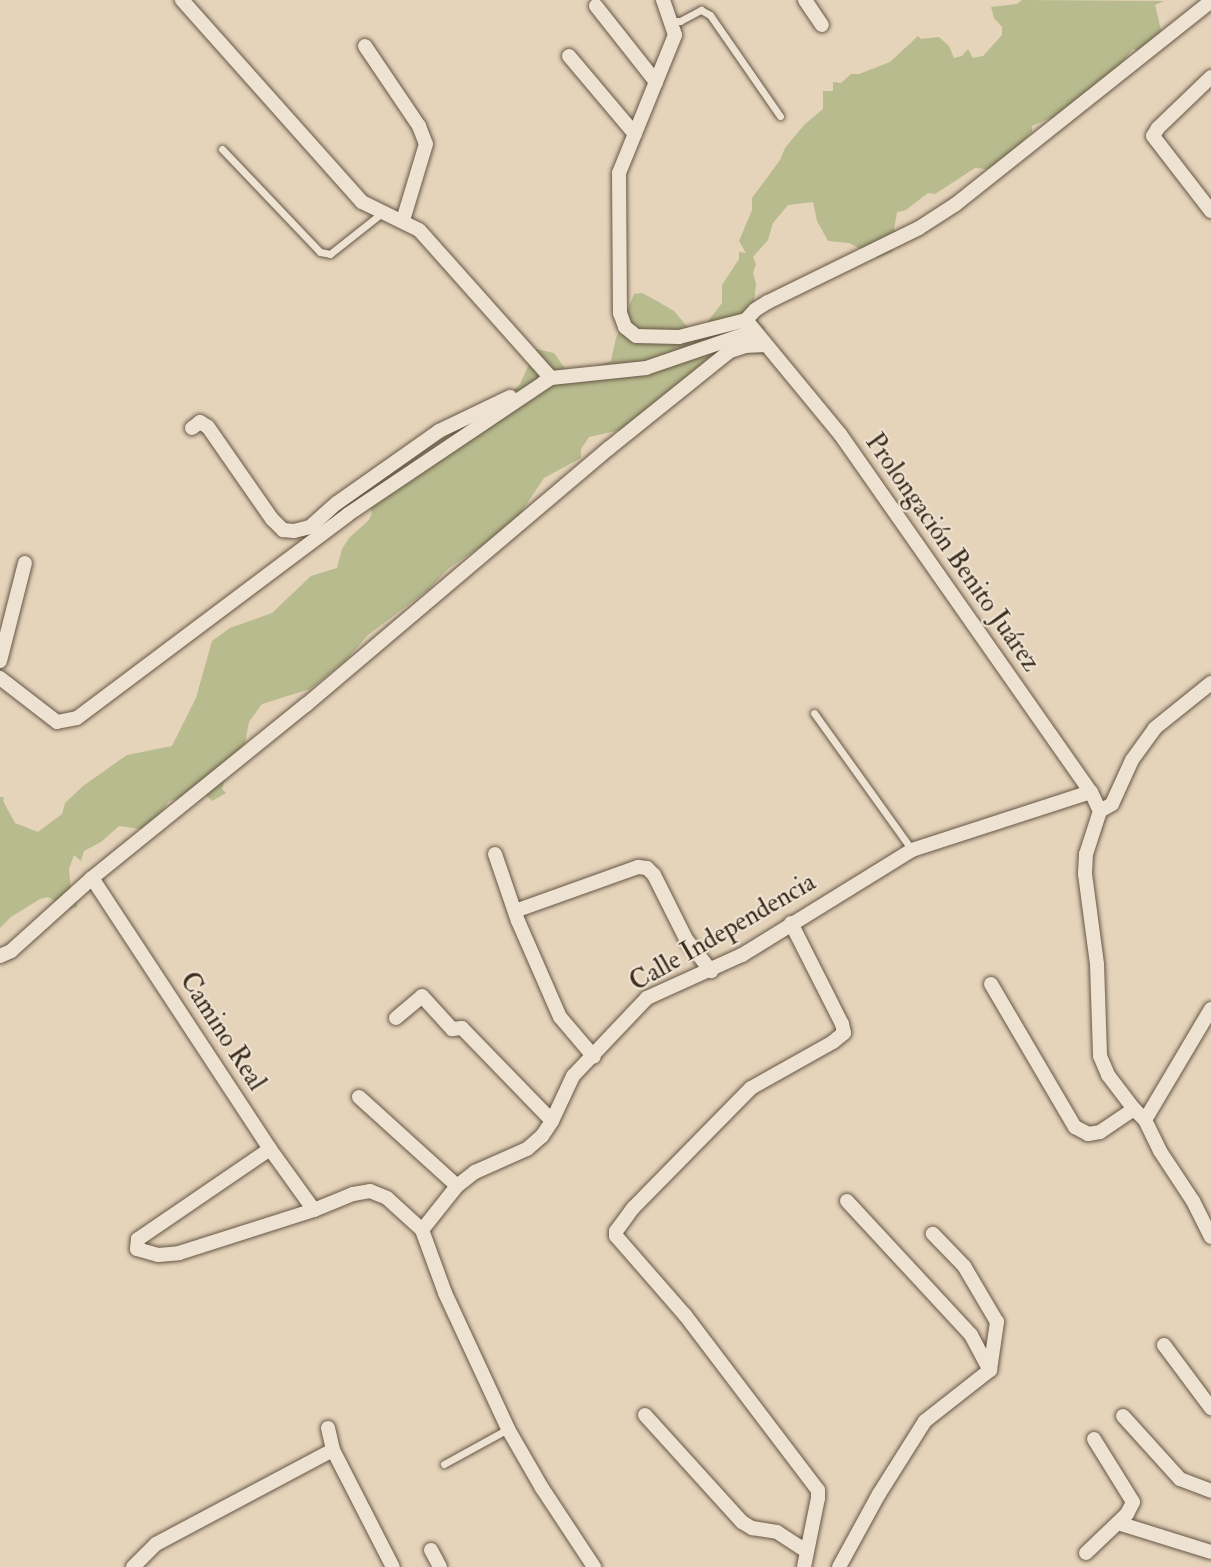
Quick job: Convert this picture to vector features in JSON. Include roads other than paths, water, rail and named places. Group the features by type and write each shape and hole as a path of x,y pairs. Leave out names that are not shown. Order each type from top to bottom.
{"street":[{"path":"182,0 362,202 382,213 403,220 419,230 551,378"},
{"path":"663,0 675,35 620,173 620,313 625,327 636,336 679,337 750,326"},
{"path":"805,0 822,25"},
{"path":"750,326 754,310 919,228 956,204 1211,1"},
{"path":"596,6 656,82"},
{"path":"365,46 419,126 426,144 403,220"},
{"path":"569,56 635,134"},
{"path":"1211,77 1158,128 1153,136 1211,211"},
{"path":"192,428 200,422 208,427 272,519 283,530 294,531 310,527 338,503 439,431 551,378 646,368 750,326"},
{"name":"Prolongación Benito Juárez","path":"750,326 840,434 1091,792 1100,811"},
{"path":"0,956 11,951 92,878 306,705 608,449 730,351 745,346 765,345"},
{"path":"0,678 57,722 77,718 347,515 551,378"},
{"path":"0,662 25,563"},
{"path":"1211,683 1166,718 1150,734 1124,775 1112,804 1100,811 1086,854 1085,874 1097,964 1100,1056 1108,1075 1134,1109 1145,1119 1211,1237"},
{"name":"Calle Independencia","path":"422,1230 457,1186 475,1173 527,1149 542,1136 552,1121 573,1076 594,1057 647,999 669,986 711,971 742,955 912,850 1091,792"},
{"path":"495,854 515,911 560,1017 594,1057"},
{"path":"515,911 639,867 647,868 654,875 686,939 711,971"},
{"name":"Camino Real","path":"92,878 270,1149 314,1210"},
{"path":"791,923 842,1024 844,1033 833,1042 751,1088 633,1208 616,1231 616,1236 685,1315 818,1490 804,1567"},
{"path":"992,984 1075,1127 1088,1134 1100,1132 1134,1109"},
{"path":"396,1018 422,996 452,1029 462,1028 552,1121"},
{"path":"1145,1119 1211,1009"},
{"path":"359,1097 457,1186"},
{"path":"270,1149 138,1239 137,1249 143,1253 158,1255 179,1253 314,1210 353,1194 370,1191 387,1198 422,1230 444,1293 508,1429 542,1488 594,1567"},
{"path":"847,1201 971,1335 990,1370"},
{"path":"839,1567 879,1494 925,1421 990,1370 997,1322 964,1266 933,1234"},
{"path":"1164,1345 1211,1408"},
{"path":"645,1415 742,1522 752,1528 777,1532 806,1551"},
{"path":"1123,1416 1180,1479 1211,1491"},
{"path":"328,1428 333,1450 393,1567"},
{"path":"1086,1553 1118,1523 1132,1507 1133,1502 1094,1439"},
{"path":"133,1567 156,1544 333,1450"},
{"path":"1118,1523 1211,1552"},
{"path":"431,1550 440,1567"}],"lane":[{"path":"670,21 680,21 701,10 710,15 780,116"},
{"path":"222,149 320,252 330,254 382,213"},
{"path":"814,713 912,850"},
{"path":"444,1464 508,1429"}]}
